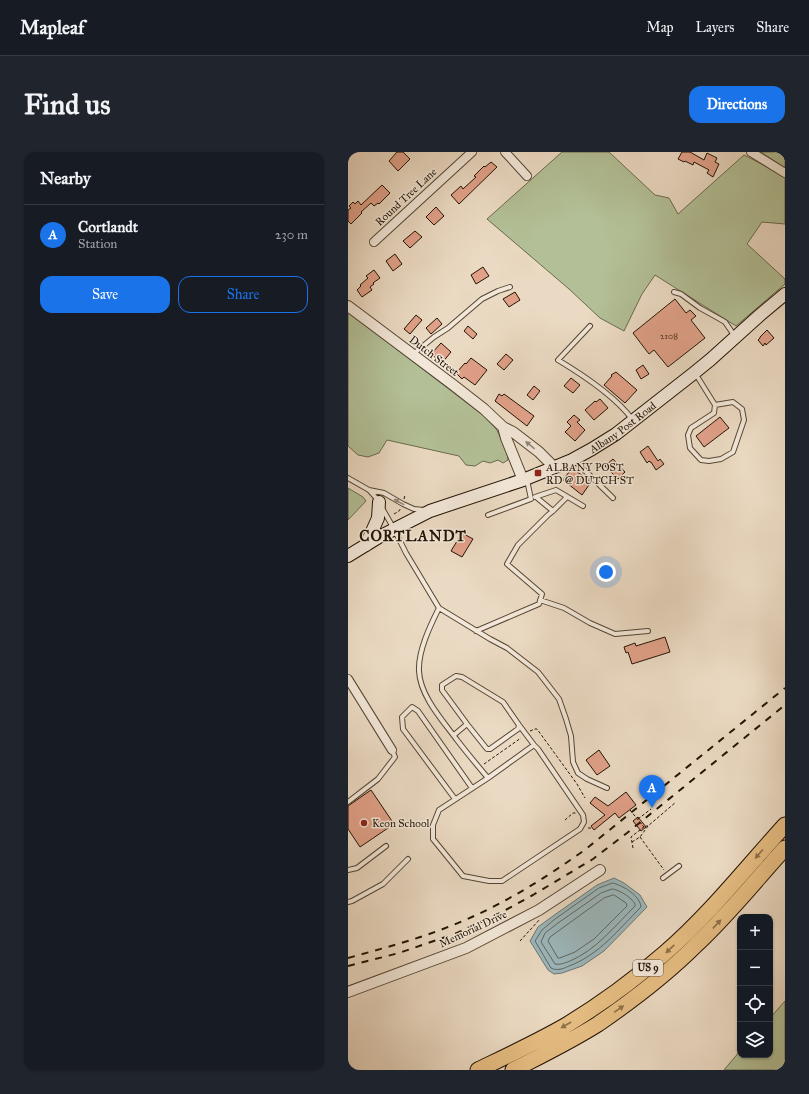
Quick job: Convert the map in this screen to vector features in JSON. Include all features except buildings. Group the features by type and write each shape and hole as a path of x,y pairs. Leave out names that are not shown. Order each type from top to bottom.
{"highway":[{"name":"US 9","path":"478,1070 565,1026 602,1002 642,973 697,922 785,825"},
{"name":"US 9","path":"512,1070 597,1024 624,1006 651,985 676,964 708,933 785,848"}],"main road":[{"name":"Albany Post Road","path":"348,556 394,529 430,511 525,479 574,459 592,449 634,421 694,373 785,294"},
{"path":"366,545 378,518 379,502"}],"street":[{"name":"Round Tree Lane","path":"374,242 472,152"},
{"path":"505,152 527,176"},
{"path":"751,152 785,173"},
{"name":"Dutch Street","path":"348,306 484,409 503,427 513,432 539,452 554,467"},
{"path":"503,427 506,438 525,479"},
{"path":"348,679 392,750"},
{"name":"Memorial Drive","path":"348,992 466,948 539,910 600,870"}],"lane":[{"path":"412,355 434,337 448,328 482,299 510,287"},
{"path":"674,292 681,294 700,308 725,322 735,337"},
{"path":"590,326 558,360 580,374 624,408 634,421"},
{"path":"694,373 715,405 714,413 691,428 688,435 690,448 701,460 709,461 721,459 733,452 744,420 742,409 733,402 715,405"},
{"path":"574,459 613,498"},
{"path":"348,478 369,490 384,493 414,509 430,511"},
{"path":"525,479 530,489 531,499"},
{"path":"369,490 379,502 406,553 439,608 507,648 538,672 558,699 566,719 571,736 573,762 578,773 607,788"},
{"path":"488,515 556,490 583,506"},
{"path":"536,497 553,511"},
{"path":"476,631 539,604 542,594 507,564 518,544 567,497"},
{"path":"540,600 564,608 590,623 615,634 648,631"},
{"path":"439,608 421,653 419,671 423,689 437,713 488,778"},
{"path":"520,725 518,729 490,749 487,749 442,690 442,684 456,676 462,677 503,702 538,749 583,815 584,822 580,829 502,881 489,881 463,876 433,839 433,825 439,810 488,778 534,745"},
{"path":"455,799 403,729 402,718 412,707 418,711 472,788"},
{"path":"454,735 467,724"},
{"path":"348,802 378,779 395,757 392,750"},
{"path":"348,870 357,868 386,846"},
{"path":"348,902 383,884 408,859"},
{"path":"664,878 679,866"}],"path":[{"path":"394,514 402,507"},
{"path":"530,731 535,728 537,730 577,784 585,798"},
{"path":"484,764 523,736"},
{"path":"632,842 640,837 648,826 676,802"},
{"path":"638,819 651,809"},
{"path":"630,810 645,826"},
{"path":"565,820 573,814"},
{"path":"633,848 631,837 645,826 648,826"},
{"path":"586,828 592,828"},
{"path":"640,837 666,872"},
{"path":"520,941 542,917"}],"green space":[{"path":"562,152 609,152 655,195 669,198 678,214 744,155 785,176 785,224 762,222 747,244 785,279 785,284 736,326 655,275 642,294 624,331 600,318 569,289 487,219"},
{"path":"761,152 785,152 785,168"},
{"path":"348,312 484,416 497,430 507,453 508,460 503,463 498,460 490,463 483,461 475,466 466,465 459,456 387,440 379,453 368,457 358,455 348,446"},
{"path":"348,488 363,497 366,501 348,520"},
{"path":"785,1001 785,1070 724,1070 737,1055 737,1058 773,1058 773,1015"}],"water":[{"path":"614,878 624,883 640,895 647,907 604,951 582,966 562,973 554,974 548,970 530,941 538,927 597,885"}],"railway":[{"path":"348,958 414,939 471,918 505,901 538,881 586,849 785,688"},
{"path":"348,966 399,953 457,933 502,912 533,895 593,859 785,705"}],"place":[{"name":"ALBANY POST RD @ DUTCH ST","path":"538,473"},
{"name":"Cortlandt","path":"652,808"},
{"name":"Keon School","path":"364,823"}],"district":[{"name":"CORTLANDT","path":"413,536"}]}
